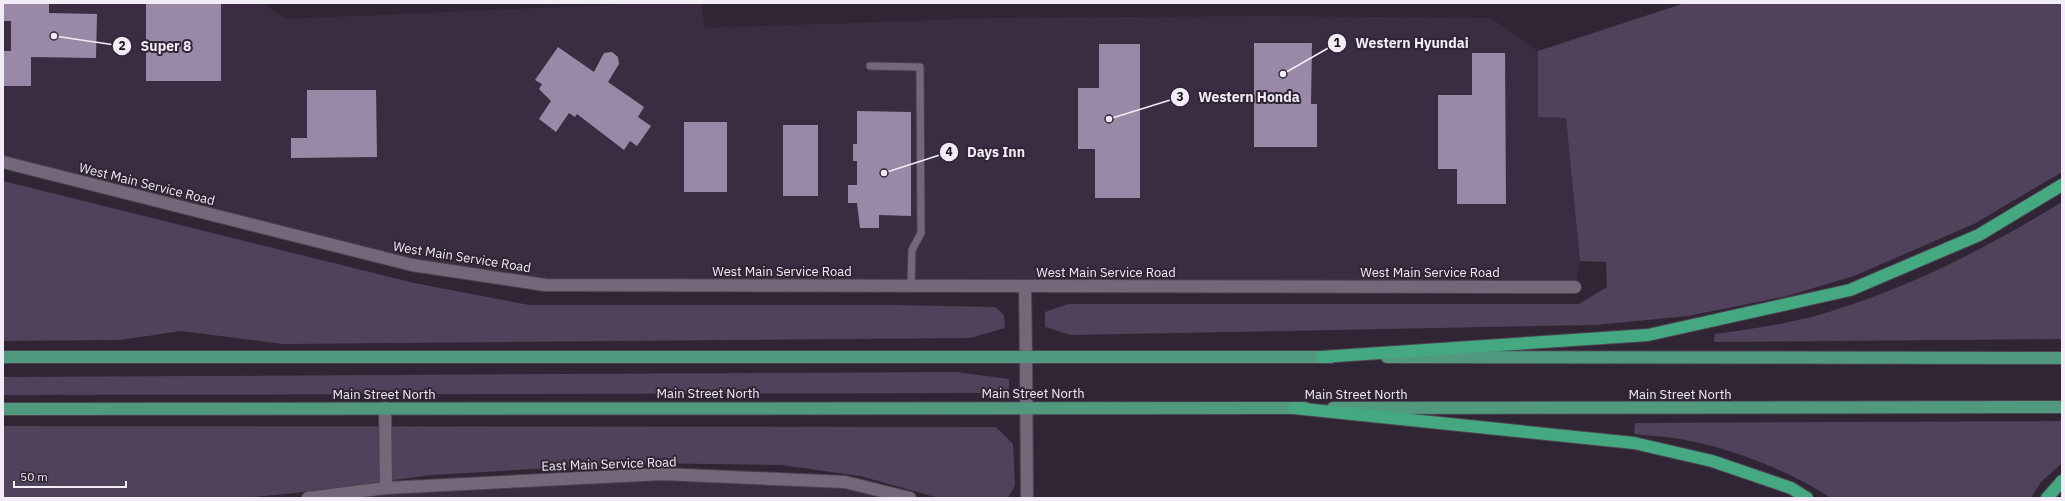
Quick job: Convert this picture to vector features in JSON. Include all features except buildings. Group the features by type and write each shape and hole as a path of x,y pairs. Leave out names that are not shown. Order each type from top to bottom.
{"highway":[{"path":"1321,358 1648,335 1850,290 1979,235 2062,185"},
{"path":"1294,408 1634,443 1712,461 1791,488 1808,498"},
{"path":"2047,498 2062,481"}],"main road":[{"path":"3,357 2062,358"},
{"name":"Main Street North","path":"3,409 2062,407"}],"street":[{"name":"West Main Service Road","path":"3,162 412,265 544,285 1576,287"},
{"path":"1025,286 1027,498"},
{"path":"385,408 386,488"},
{"name":"East Main Service Road","path":"308,498 386,488 662,474 845,482 910,498"}],"lane":[{"path":"870,66 920,67 921,233 912,250 911,286"}],"shaded area":[{"path":"3,3 263,3 285,19 653,3 701,3 705,28 995,18 1265,16 1491,18 1538,51 1538,117 1566,118 1580,261 1575,287 545,285 412,265 3,162"},
{"path":"1685,3 2062,3 2062,172 1974,224 1854,276 1783,297 1688,316 1596,325 1071,335 1045,327 1045,312 1068,304 1579,304 1607,287 1606,262 1580,261 1566,118 1538,117 1538,51"},
{"path":"3,181 414,283 529,305 893,305 995,307 1004,315 1005,328 970,338 283,344 181,331 120,340 3,341"},
{"path":"2062,202 2062,339 1714,342 1715,334 1809,318 1854,304 1916,280 1976,251"},
{"path":"956,372 1009,379 1009,393 3,395 3,377"},
{"path":"2062,421 2062,463 2041,482 2031,498 1831,498 1778,469 1739,454 1680,439 1634,434 1635,423"},
{"path":"3,426 996,427 1013,444 1015,485 1008,498 939,498 860,476 781,465 639,463 432,475 295,493 244,498 3,498"},
{"path":"662,474 845,482 910,498 303,498"}],"place":[{"name":"Super 8","path":"54,36"},
{"name":"Western Hyundai","path":"1283,74"},
{"name":"Western Honda","path":"1109,119"},
{"name":"Days Inn","path":"884,173"}]}
